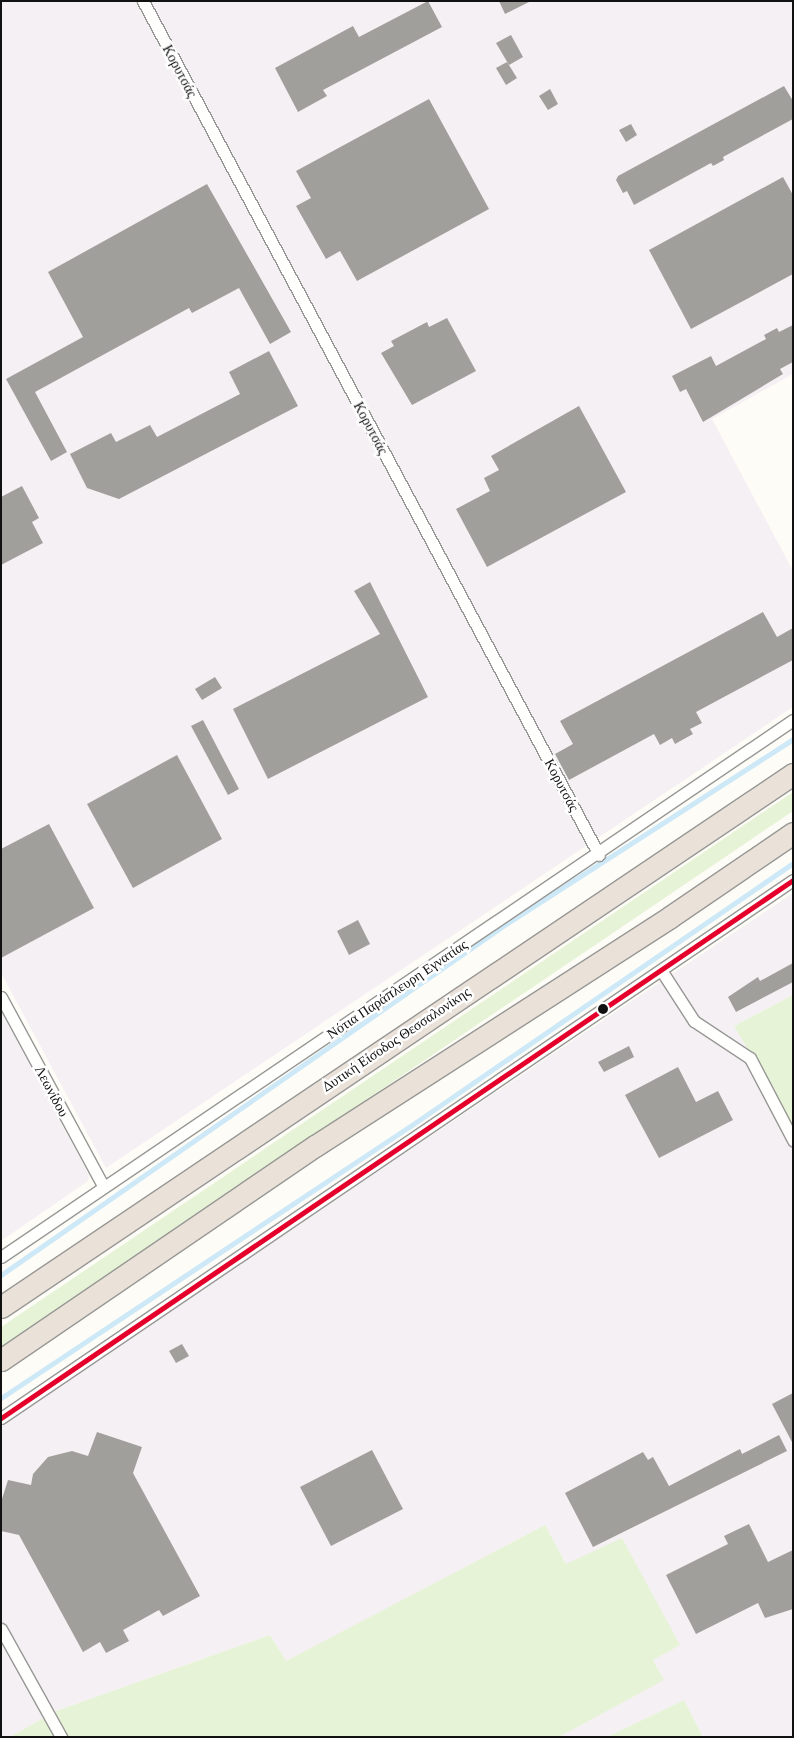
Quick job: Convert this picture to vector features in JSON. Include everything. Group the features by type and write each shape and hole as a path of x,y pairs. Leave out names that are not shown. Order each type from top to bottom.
{"highway":[{"name":"Δυτική Είσοδος Θεσσαλονίκης","path":"1,1307 793,774"},
{"path":"1,1360 315,1146 670,917 793,833"}],"street":[{"name":"Κορυτσάς","path":"143,1 599,854"},
{"name":"Νότια Παράπλευρη Εγνατίας","path":"1,1258 103,1186 599,854 793,720"},
{"path":"1,1418 793,880"},
{"path":"661,970 694,1021 750,1058 793,1140"},
{"name":"Λεωνίδου","path":"1,997 103,1186"},
{"path":"1,1629 61,1737"}],"shaded area":[{"path":"1,1 793,1 793,374 712,419 793,571 793,707 106,1168 1,973"},
{"path":"793,893 793,995 734,1026 793,1126 793,1737 703,1737 684,1700 607,1737 559,1737 663,1679 653,1660 566,1564 545,1525 286,1662 270,1635 56,1711 10,1737 1,1737 1,1424"},
{"path":"1,1011 89,1175 88,1181 1,1241"}],"green space":[{"path":"793,792 793,811 1,1347 1,1327"},
{"path":"793,995 793,1126 734,1026"},
{"path":"545,1525 566,1564 622,1538 680,1645 653,1660 664,1680 559,1737 10,1737 56,1711 270,1635 286,1661"},
{"path":"684,1700 703,1737 607,1737"}],"building":[{"path":"428,1 442,27 323,90 327,96 298,112 275,68 353,26 359,37"},
{"path":"499,1 531,1 505,14"},
{"path":"511,35 523,57 509,65 496,43"},
{"path":"507,62 517,78 506,85 496,68"},
{"path":"784,86 793,101 793,119 723,157 724,160 713,166 711,163 634,205 627,191 623,193 616,180 618,176"},
{"path":"550,89 558,104 548,110 539,96"},
{"path":"429,99 489,209 357,281 340,251 326,259 296,206 311,198 296,171"},
{"path":"631,124 637,135 626,142 619,130"},
{"path":"783,177 793,195 793,274 691,329 649,250"},
{"path":"207,184 291,332 270,344 239,288 192,313 189,308 35,392 67,452 51,461 6,379 83,337 48,272"},
{"path":"447,318 476,371 412,405 381,353 394,346 391,341 427,322 429,327"},
{"path":"793,325 793,362 780,369 783,374 703,422 686,389 680,392 672,376 711,356 716,366 766,339 764,335 777,328 779,332"},
{"path":"269,351 298,406 119,499 87,488 70,454 111,433 116,442 150,425 157,437 240,394 229,372"},
{"path":"579,406 626,492 487,567 456,509 490,491 484,478 499,470 491,456"},
{"path":"22,486 39,518 32,522 43,543 1,565 1,497"},
{"path":"370,582 428,697 268,779 233,709 380,634 354,591"},
{"path":"763,612 777,637 793,628 793,660 696,712 702,723 690,729 693,734 675,744 672,738 660,745 654,734 569,780 555,754 573,744 560,721"},
{"path":"215,677 222,688 202,700 195,689"},
{"path":"203,720 239,789 228,795 191,726"},
{"path":"177,755 222,839 133,888 87,804"},
{"path":"49,824 94,908 1,958 1,849"},
{"path":"358,920 370,944 349,955 337,931"},
{"path":"793,963 793,982 736,1012 728,997 758,977 760,981"},
{"path":"629,1046 634,1057 604,1072 598,1062"},
{"path":"678,1067 696,1102 718,1091 733,1120 659,1158 625,1095"},
{"path":"182,1344 189,1356 176,1363 169,1351"},
{"path":"793,1393 793,1444 772,1404"},
{"path":"97,1432 142,1447 133,1473 200,1596 163,1616 159,1610 123,1630 129,1641 106,1653 100,1642 83,1652 19,1535 1,1531 1,1502 8,1480 31,1485 33,1474 48,1457 72,1451 88,1456"},
{"path":"779,1435 787,1451 593,1547 565,1493 643,1452 648,1460 653,1457 669,1486 740,1449 742,1454"},
{"path":"372,1450 403,1509 331,1546 300,1487"},
{"path":"749,1524 768,1562 793,1550 793,1609 765,1618 758,1603 696,1634 666,1575 728,1544 724,1536"}],"waterway":[{"path":"1,1275 500,928 793,739"},
{"path":"1,1398 409,1127 793,863"}],"transit line":[{"path":"1,1418 793,880"}]}
